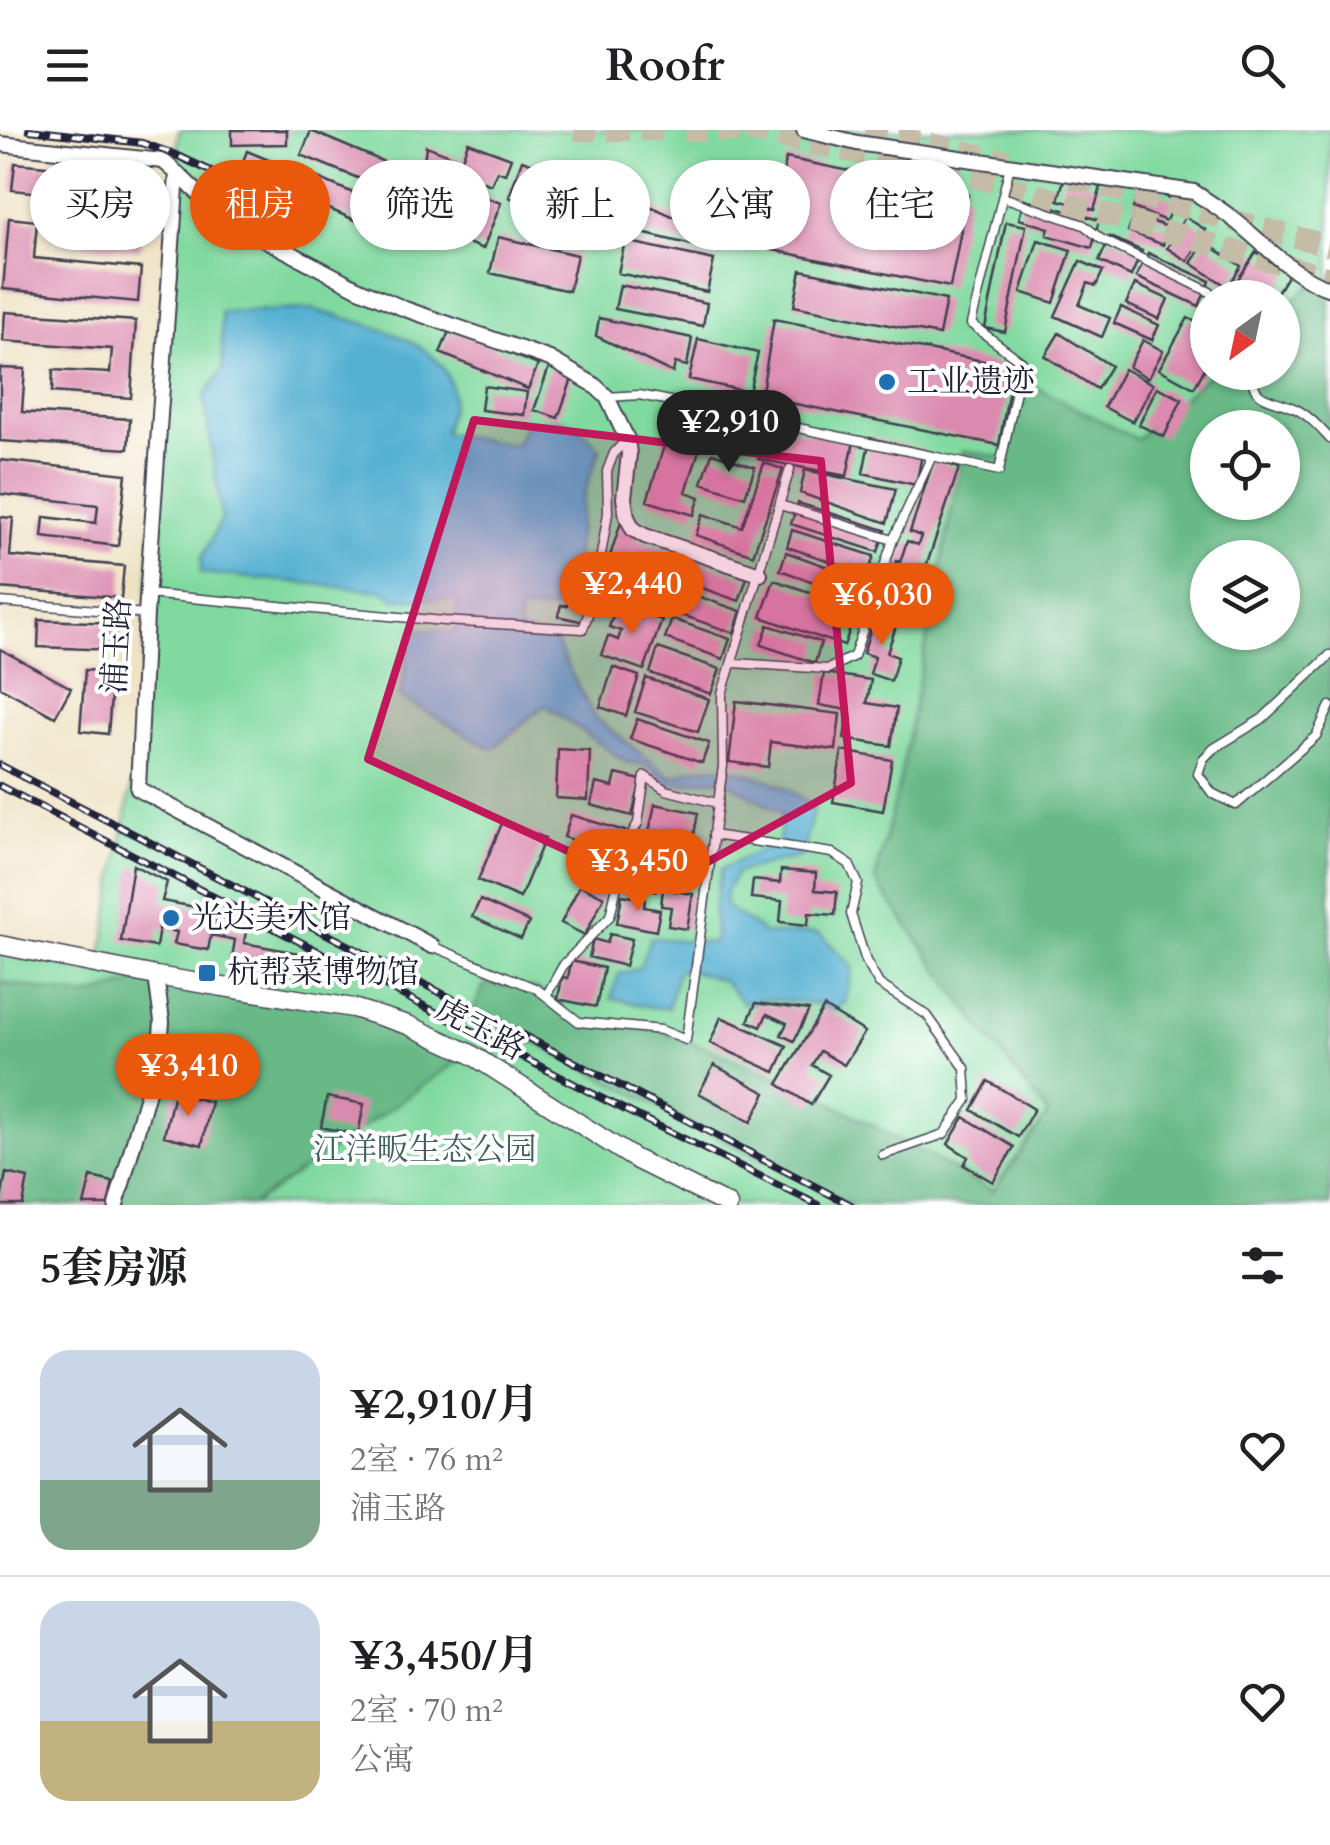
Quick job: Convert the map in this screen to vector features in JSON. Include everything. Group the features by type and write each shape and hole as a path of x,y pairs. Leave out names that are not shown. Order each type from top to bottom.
{"street":[{"path":"804,130 857,143 1194,192 1272,254 1313,283 1330,289"},
{"path":"0,144 163,162 224,218 297,258 405,309 575,370 607,397 627,439 630,454 624,498 633,529 760,574"},
{"name":"浦玉路","path":"177,174 147,594 138,789 432,946"},
{"name":"虎玉路","path":"0,945 156,976 353,1008 408,1024 469,1053 636,1158 719,1202"},
{"path":"116,1205 160,1049 162,1020 156,976"}],"lane":[{"path":"607,397 660,399 998,471 1022,362 972,324 1010,166"},
{"path":"1002,197 1084,226 1101,239 1190,282"},
{"path":"1254,390 1259,396 1294,407 1330,440"},
{"path":"147,594 583,629 594,597 608,512 606,471 614,453 627,439"},
{"path":"734,662 828,669 854,656 893,540 932,456"},
{"path":"432,946 537,989 579,1022 661,1030 686,1040 723,766 722,694 790,469"},
{"path":"780,504 893,540"},
{"path":"0,602 146,614"},
{"path":"1330,655 1262,719 1203,758 1198,774 1204,785 1236,805 1316,736 1330,706"},
{"path":"546,996 564,964 610,916 627,843 638,823 645,776 666,790 717,802"},
{"path":"713,835 832,853 855,872 858,882 851,914 866,962 879,984 927,1015 966,1068 967,1100 944,1134 883,1155"}],"highlighted area":[{"path":"474,420 821,461 851,783 655,891 368,759"}],"green space":[{"name":"江洋畈生态公园","path":"179,130 1330,130 1330,1205 0,1205 0,952 99,973 138,745"},
{"path":"1313,283 1330,289 1330,1205 851,1205 473,1011 485,984 537,989 579,1022 661,1030 802,1087 993,1191 1048,1114 875,880 900,779 963,451 1005,458 1024,381 1136,439 1192,390 1300,390 1300,295"},
{"path":"156,976 353,1008 469,1053 252,1205 0,1205 0,982 85,997"}],"water":[{"path":"312,309 397,335 435,359 447,375 452,394 444,433 516,445 525,425 558,420 575,426 600,449 584,495 569,583 554,609 519,611 519,630 555,642 594,717 671,777 705,767 738,771 779,785 814,808 802,856 737,872 726,891 725,906 766,934 819,933 853,967 845,1003 835,1010 818,1004 768,999 743,1003 724,981 683,968 677,973 668,1008 611,998 619,974 640,968 650,938 715,943 714,908 721,869 779,842 782,814 727,781 710,779 669,785 646,765 626,762 545,705 492,749 400,697 413,629 455,632 457,599 395,599 385,591 201,573 202,557 222,519 204,397 223,369 221,312"}],"building":[{"path":"232,130 287,130 287,144 232,145"},
{"path":"311,131 380,160 350,160 350,175 330,167 330,160 301,155"},
{"path":"468,142 511,158 505,174 497,171 491,185 490,160 461,160"},
{"path":"426,146 457,158 456,160 424,160"},
{"path":"247,151 269,160 243,160"},
{"path":"15,163 30,164 30,192 12,190"},
{"path":"810,163 830,167 830,250 957,250 950,287 773,250 810,250"},
{"path":"1065,176 1101,187 1094,210 1058,200"},
{"path":"330,183 350,192 350,218 330,209"},
{"path":"1141,187 1174,200 1166,221 1133,208"},
{"path":"490,199 501,203 490,231"},
{"path":"1024,199 1099,220 1092,248 1047,235 1049,228 1019,219"},
{"path":"650,206 670,215 670,240 650,235"},
{"path":"1135,215 1170,228 1163,245 1128,231"},
{"path":"1185,217 1206,230 1188,261 1167,248"},
{"path":"9,218 30,220 30,250 35,250 34,258 141,268 138,302 3,289"},
{"path":"1006,222 1026,226 1005,332 985,328"},
{"path":"498,237 510,240 510,250 555,250 577,255 569,291 490,273"},
{"path":"1110,237 1142,251 1131,276 1099,261"},
{"path":"1038,240 1071,250 1054,303 1021,292"},
{"path":"1205,242 1241,266 1232,280 1217,280 1191,263"},
{"path":"650,246 714,260 707,292 618,273 623,250 650,250"},
{"path":"1256,252 1289,273 1285,280 1238,280"},
{"path":"1148,253 1208,280 1190,280 1190,302 1136,277"},
{"path":"1080,261 1103,271 1096,286 1088,283 1079,305 1110,318 1102,337 1055,316"},
{"path":"801,270 946,300 939,335 794,306"},
{"path":"1135,284 1168,299 1159,319 1126,304"},
{"path":"620,285 707,303 703,326 615,309"},
{"path":"1121,307 1159,325 1152,340 1114,323"},
{"path":"5,312 136,321 131,398 52,392 53,370 110,373 112,349 3,341"},
{"path":"599,318 692,338 687,366 675,363 673,373 596,336"},
{"path":"1188,318 1190,319 1190,386 1159,369"},
{"name":"工业遗迹","path":"774,319 1013,367 999,445 761,397"},
{"path":"450,329 538,365 528,389 440,353"},
{"path":"1059,333 1111,366 1097,389 1045,356"},
{"path":"698,339 758,353 749,392 689,379"},
{"path":"1143,340 1163,351 1148,378 1129,367"},
{"path":"549,367 573,376 558,418 534,410"},
{"path":"0,368 25,369 22,412 130,419 128,449 0,441"},
{"path":"1124,369 1153,384 1133,422 1104,407"},
{"path":"484,386 527,392 524,415 481,410"},
{"path":"1157,387 1182,399 1164,437 1139,425"},
{"path":"676,407 709,418 686,492 700,497 694,515 647,501"},
{"path":"765,423 854,441 847,476 758,459"},
{"path":"870,438 923,450 916,485 863,473"},
{"path":"712,453 755,467 745,497 702,483"},
{"path":"934,459 959,468 925,570 936,574 921,623 881,611 896,561 900,562 907,541 918,545 921,536 910,532"},
{"path":"0,460 126,474 118,546 42,537 44,517 96,523 98,505 0,494"},
{"path":"764,463 783,469 753,555 696,535 703,514 742,527"},
{"path":"805,470 896,489 887,523 800,493"},
{"path":"798,503 885,530 878,552 791,524"},
{"path":"0,517 13,518 10,556 124,566 121,598 0,588"},
{"path":"621,522 639,528 635,539 747,578 739,601 610,556"},
{"path":"792,530 874,556 868,574 787,547"},
{"path":"786,552 867,581 861,599 780,570"},
{"path":"612,567 741,611 734,633 605,589"},
{"path":"574,575 594,579 584,622 558,616 561,605 567,606"},
{"path":"774,580 857,608 844,646 761,617"},
{"path":"617,604 662,620 644,670 601,655 608,636 618,640 621,631 609,627"},
{"path":"875,616 897,623 887,653 898,657 891,681 870,674 875,657 863,653"},
{"path":"672,619 730,639 723,659 665,638"},
{"path":"39,620 116,623 115,650 38,647"},
{"path":"768,625 821,642 815,663 761,645"},
{"path":"658,648 720,669 711,694 650,673"},
{"path":"0,649 71,688 55,717 0,687"},
{"path":"613,667 639,676 626,716 600,707"},
{"path":"85,670 113,672 108,734 80,731"},
{"path":"824,673 871,680 867,703 897,708 891,746 844,739 848,710 819,705"},
{"path":"646,678 709,699 698,732 635,712"},
{"path":"736,701 840,714 836,750 771,742 768,767 729,762"},
{"path":"637,719 709,743 702,763 630,739"},
{"path":"558,749 590,751 588,800 556,798"},
{"path":"842,751 892,760 883,811 833,802"},
{"path":"616,774 641,780 632,816 591,805 596,783 613,787"},
{"path":"655,804 698,813 694,835 669,830 667,841 648,837"},
{"path":"571,815 625,831 609,885 583,877 592,846 564,837"},
{"path":"503,821 545,838 520,898 478,880"},
{"path":"631,847 644,849 640,870 651,872 647,891 624,887"},
{"path":"675,850 698,855 691,887 655,880 658,864 672,867"},
{"name":"光达美术馆","path":"133,865 167,882 162,901 218,911 216,925 246,931 244,943 304,954 301,971 232,958 235,940 211,935 208,950 174,944 177,932 159,928 156,947 121,941"},
{"path":"781,870 816,873 815,890 837,892 835,915 809,913 808,925 780,922 782,901 751,898 753,880 780,883"},
{"path":"580,885 604,897 585,935 561,923"},
{"path":"663,889 693,894 687,929 668,926 671,907 661,906"},
{"path":"622,895 645,899 644,907 660,910 656,931 617,923"},
{"path":"480,900 529,922 521,939 472,917"},
{"path":"610,934 632,939 625,966 589,957 593,939 607,943"},
{"path":"571,961 604,968 596,1007 558,999 562,977 568,978"},
{"path":"756,1003 809,1010 794,1041 781,1035 787,1023 767,1014 761,1027 748,1021"},
{"path":"824,1007 865,1032 844,1065 820,1051 812,1065 829,1075 811,1105 778,1084"},
{"path":"721,1017 787,1046 775,1072 710,1043"},
{"path":"714,1065 766,1093 751,1122 699,1093"},
{"path":"988,1081 1034,1109 1018,1137 972,1110"},
{"path":"174,1093 211,1102 202,1145 164,1136"},
{"path":"327,1097 364,1104 358,1135 321,1127"},
{"path":"964,1117 1014,1147 993,1182 964,1165 968,1157 948,1144"},
{"path":"6,1173 28,1178 23,1205 0,1205"},
{"path":"91,1177 113,1182 108,1205 84,1205"}],"tunnel":[{"path":"574,130 670,130"},
{"path":"685,130 759,132"},
{"path":"746,130 975,177 1330,278"},
{"path":"865,130 1008,161"},
{"path":"1072,178 1330,246"}],"railway":[{"path":"29,130 142,143 190,161"},
{"path":"0,765 851,1205"},
{"path":"0,786 601,1098 818,1205"}],"place":[{"name":"工业遗迹","path":"887,382"},
{"name":"光达美术馆","path":"171,918"},
{"name":"杭帮菜博物馆","path":"207,973"}]}
